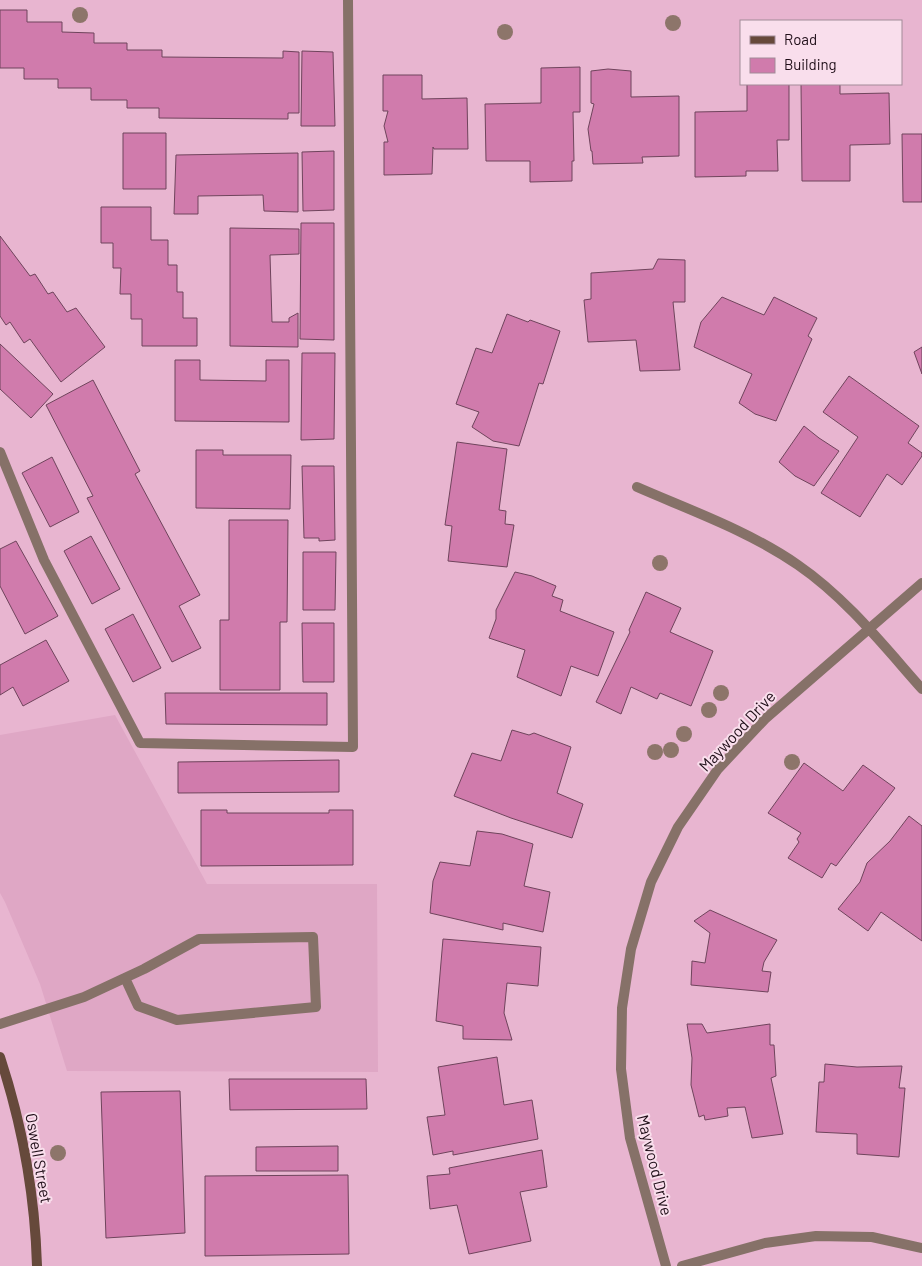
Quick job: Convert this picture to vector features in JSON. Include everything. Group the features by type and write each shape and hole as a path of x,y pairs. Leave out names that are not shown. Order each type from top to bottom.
{"main road":[{"name":"Oswell Street","path":"0,1057 11,1090 28,1172 37,1266"}],"street":[{"path":"0,452 44,560 140,743 353,746 348,0"},
{"path":"637,487 751,536 798,565 842,600 922,689"},
{"name":"Maywood Drive","path":"666,1266 630,1138 621,1070 622,1008 631,949 652,882 678,827 718,769 765,719 922,583"},
{"path":"0,1024 84,998 199,939 313,937 316,1007 177,1020 138,1006 125,978"},
{"path":"682,1266 766,1243 816,1236 872,1237 922,1248"}],"shaded area":[{"path":"115,715 207,884 377,884 378,1072 67,1071 40,984 0,893 0,735"}],"building":[{"path":"0,10 27,10 27,22 62,22 62,32 94,33 94,43 127,43 127,50 162,50 162,57 283,58 283,51 299,52 299,113 288,113 288,119 159,118 159,108 127,108 127,100 91,100 91,88 58,88 58,79 24,79 24,68 0,68"},
{"path":"302,51 333,52 335,126 301,126"},
{"path":"580,67 580,112 573,112 574,161 572,161 572,181 530,182 530,161 486,161 485,104 541,103 541,68"},
{"path":"608,69 631,71 631,97 679,96 679,156 642,157 643,163 593,164 588,129 594,104 591,103 591,71"},
{"path":"383,75 422,75 422,99 467,98 468,149 434,149 433,147 432,174 384,175 384,142 388,142 384,126 388,111 383,111"},
{"path":"747,85 789,85 789,140 777,140 778,171 746,171 746,176 695,177 695,112 747,111"},
{"path":"801,85 840,85 840,94 889,93 890,144 850,145 850,181 802,181"},
{"path":"123,133 166,133 166,189 123,189"},
{"path":"902,134 922,134 922,202 903,202"},
{"path":"334,151 334,210 303,211 302,152"},
{"path":"298,153 298,212 264,211 263,195 198,196 198,214 174,214 176,155"},
{"path":"101,207 151,207 151,240 168,240 168,265 177,265 177,292 183,292 183,318 197,318 197,346 142,346 142,319 131,319 131,294 120,294 121,268 113,268 113,243 101,243"},
{"path":"301,223 334,223 334,340 300,339"},
{"path":"230,228 299,229 299,254 270,255 272,322 289,322 289,318 298,313 298,347 230,346"},
{"path":"0,236 30,276 35,274 48,294 53,292 67,312 76,308 105,347 61,382 30,339 24,343 10,322 6,325 0,316"},
{"path":"658,259 685,260 685,302 673,302 680,370 640,371 636,340 588,342 584,300 591,299 591,273 653,269"},
{"path":"722,297 764,315 774,297 817,318 808,336 812,339 776,421 755,414 739,403 752,374 694,347 701,322"},
{"path":"507,314 560,331 543,384 539,383 519,446 493,441 472,427 479,412 456,404 476,348 492,353"},
{"path":"0,344 53,394 31,418 0,389"},
{"path":"922,347 922,374 914,352"},
{"path":"302,353 335,353 334,439 301,440"},
{"path":"175,360 200,360 200,380 266,381 266,360 289,360 289,422 175,421"},
{"path":"849,376 919,426 908,443 922,453 922,456 902,485 887,474 860,517 821,493 858,437 823,412"},
{"path":"93,380 140,471 135,474 200,595 179,606 201,648 172,662 87,498 93,496 46,405"},
{"path":"804,426 839,451 814,486 795,476 779,462"},
{"path":"457,442 507,449 499,510 506,511 505,524 514,525 507,567 448,561 452,526 445,525"},
{"path":"196,450 223,450 223,455 291,455 290,509 196,508"},
{"path":"52,457 79,512 50,527 22,473"},
{"path":"302,466 334,466 335,540 319,541 319,538 304,538"},
{"path":"229,520 288,520 287,622 280,622 280,690 220,690 220,620 229,620"},
{"path":"91,536 120,589 92,604 64,551"},
{"path":"16,541 58,616 25,634 0,586 0,549"},
{"path":"303,552 336,552 335,610 303,610"},
{"path":"515,572 532,576 556,586 552,596 563,600 560,611 614,632 598,676 571,666 561,696 517,677 525,650 489,638 496,619 496,610"},
{"path":"646,592 681,608 670,632 713,651 691,706 660,693 657,699 631,687 621,714 596,702 630,632 629,630"},
{"path":"133,614 161,668 133,682 105,629"},
{"path":"302,623 334,623 334,682 303,682"},
{"path":"46,640 69,681 23,706 13,687 0,695 0,665"},
{"path":"165,693 327,693 327,725 166,724"},
{"path":"512,730 529,735 534,733 571,747 557,793 583,804 572,838 511,818 454,796 472,753 501,761"},
{"path":"339,760 339,792 178,793 178,762"},
{"path":"804,763 843,791 863,765 895,788 836,866 831,863 822,878 788,858 799,842 797,839 801,833 768,813"},
{"path":"201,810 227,810 227,813 329,813 329,810 353,810 353,865 201,866"},
{"path":"909,816 922,826 922,941 881,912 868,931 838,909 860,882 867,863 890,841"},
{"path":"477,831 502,834 533,844 524,886 550,892 543,932 503,923 503,930 430,913 433,881 440,862 470,866"},
{"path":"710,910 777,940 764,962 762,971 771,972 768,992 691,985 692,961 705,963 710,933 694,921"},
{"path":"443,939 541,947 538,986 507,983 504,1013 512,1040 463,1039 463,1026 436,1021"},
{"path":"687,1024 702,1024 707,1033 770,1024 770,1045 774,1045 776,1076 771,1078 783,1134 752,1138 745,1107 727,1108 728,1116 705,1120 704,1115 699,1117 691,1085 692,1058"},
{"path":"497,1057 504,1105 532,1100 538,1139 453,1155 453,1151 433,1155 427,1117 445,1115 438,1067"},
{"path":"825,1064 857,1067 902,1066 899,1088 905,1088 899,1157 857,1154 857,1134 816,1132 819,1082 824,1082"},
{"path":"229,1079 366,1079 367,1109 230,1110"},
{"path":"180,1091 185,1233 106,1238 101,1092"},
{"path":"338,1146 338,1171 256,1171 256,1147"},
{"path":"542,1150 547,1187 520,1192 531,1241 469,1254 457,1205 430,1209 427,1176 450,1174 449,1168"},
{"path":"348,1175 349,1254 205,1256 205,1176"}]}
